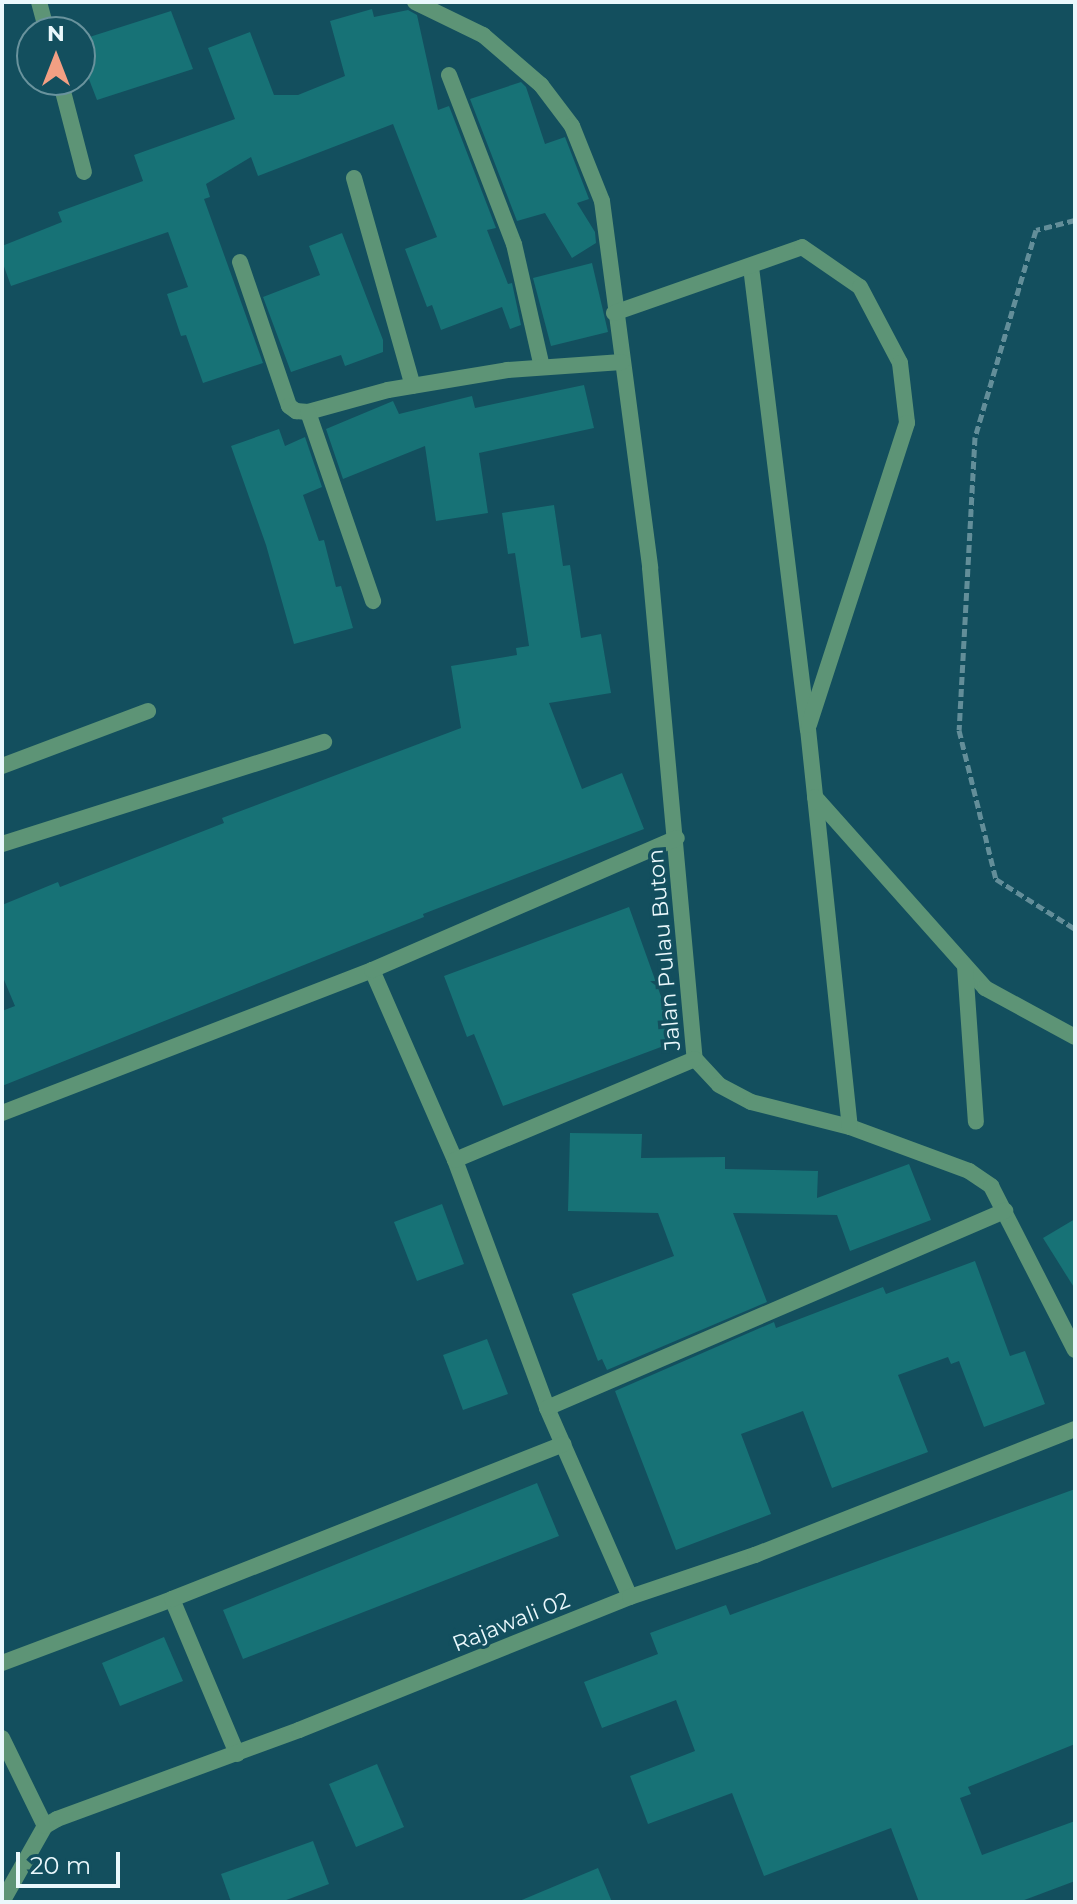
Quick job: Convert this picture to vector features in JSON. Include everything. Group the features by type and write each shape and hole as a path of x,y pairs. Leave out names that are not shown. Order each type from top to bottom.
{"street":[{"name":"Jalan Pulau Buton","path":"415,2 483,35 541,85 572,126 602,201 614,313 650,568 695,1059 719,1085 751,1102 850,1127 969,1171 991,1186 1075,1350"},
{"path":"449,75 514,244 542,367"},
{"path":"64,96 84,172"},
{"path":"354,178 413,386"},
{"path":"614,313 802,247 860,287 900,363 907,423 808,729"},
{"path":"240,262 289,406 308,412 413,386 542,367 622,362"},
{"path":"751,267 808,729 850,1127"},
{"path":"308,412 373,601"},
{"path":"2,766 148,711"},
{"path":"2,844 324,742"},
{"path":"815,797 985,988 1075,1037"},
{"path":"2,1113 372,970 677,838"},
{"path":"965,966 976,1122"},
{"path":"372,970 455,1160 547,1408 630,1597"},
{"path":"455,1160 695,1059"},
{"path":"547,1408 1005,1211"},
{"name":"Rajawali 02","path":"45,1826 237,1754 630,1597 755,1555 1075,1429"},
{"path":"2,1663 563,1444"},
{"path":"172,1599 237,1754"},
{"path":"2,1738 45,1826 2,1902"}],"path":[{"path":"1075,220 1036,230 975,437 959,730 996,879 1075,929"}],"building":[{"path":"372,9 374,17 408,10 417,15 438,110 449,106 496,228 487,230 508,284 512,283 521,325 510,329 502,307 441,330 432,305 427,307 405,249 437,237 393,124 258,176 251,157 206,184 210,197 204,199 263,363 203,383 186,335 181,336 167,294 188,287 168,232 11,286 2,261 2,246 62,222 58,212 143,181 134,155 235,119 208,48 250,32 274,95 298,95 345,76 330,21"},
{"path":"171,11 193,69 97,100 96,35"},
{"path":"521,82 526,87 545,144 565,137 589,199 577,203 595,232 596,243 572,258 545,213 517,221 470,99"},
{"path":"342,233 383,340 383,352 345,366 341,355 291,372 263,297 320,275 309,246"},
{"path":"592,263 608,332 551,346 533,278"},
{"path":"584,385 594,428 479,453 488,513 436,521 425,446 343,479 326,429 393,401 399,414 472,396 475,408"},
{"path":"279,429 285,446 305,437 322,487 303,495 319,541 324,540 336,587 341,586 353,628 294,644 266,545 231,446"},
{"path":"554,505 563,566 570,565 581,638 601,634 611,693 549,703 582,789 622,773 644,829 423,914 424,917 2,1086 2,1011 15,1006 2,975 2,905 58,882 60,887 224,823 222,818 461,728 451,666 517,655 516,648 529,646 515,553 508,554 502,513"},
{"path":"629,907 677,1041 503,1106 474,1034 467,1037 444,976"},
{"path":"570,1133 642,1134 641,1158 725,1157 725,1169 818,1171 817,1198 909,1164 931,1220 850,1251 837,1215 733,1213 767,1302 607,1370 602,1359 598,1361 572,1294 674,1256 658,1213 568,1211"},
{"path":"442,1204 464,1264 417,1281 394,1222"},
{"path":"1075,1219 1075,1289 1043,1238"},
{"path":"975,1261 1010,1356 1025,1351 1045,1404 984,1427 959,1361 951,1364 948,1357 898,1375 928,1452 832,1488 803,1411 741,1434 771,1514 676,1550 615,1391 774,1322 776,1328 883,1287 886,1294"},
{"path":"487,1339 508,1394 463,1410 443,1355"},
{"path":"537,1483 559,1536 243,1659 223,1610"},
{"path":"1075,1489 1075,1744 968,1787 971,1794 960,1798 982,1855 1075,1821 1075,1881 1019,1902 919,1902 891,1828 764,1876 732,1793 648,1824 630,1776 695,1751 676,1700 602,1728 584,1682 658,1654 650,1633 726,1605 730,1615"},
{"path":"164,1637 183,1681 120,1706 102,1663"},
{"path":"377,1764 404,1827 356,1847 329,1784"},
{"path":"313,1841 329,1884 281,1902 231,1902 221,1874"},
{"path":"598,1868 612,1902 517,1902"}]}
